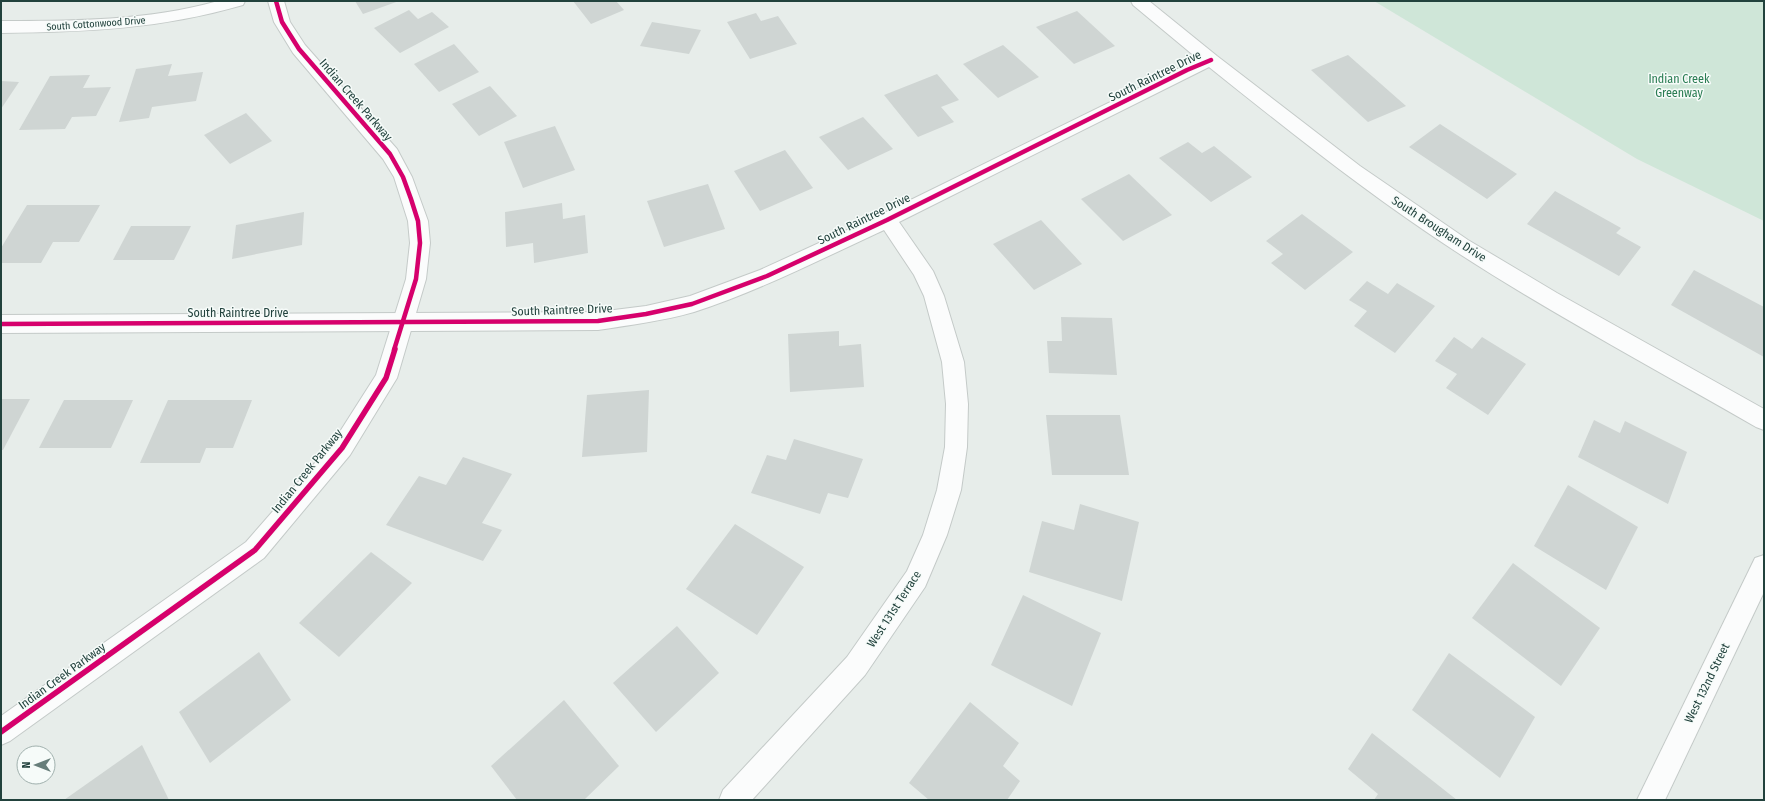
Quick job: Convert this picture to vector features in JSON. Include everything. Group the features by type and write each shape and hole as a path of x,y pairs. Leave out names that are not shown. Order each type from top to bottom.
{"street":[{"name":"South Cottonwood Drive","path":"1,27 100,26 156,20 223,6 237,1"},
{"name":"Indian Creek Parkway","path":"1,732 255,550 342,448 386,378 416,279 420,243 418,221 412,199 403,177 390,154 299,49 282,22 276,1"},
{"name":"South Brougham Drive","path":"1139,1 1211,60 1353,171 1461,245 1550,298 1764,420"},
{"name":"South Raintree Drive","path":"1,324 598,321 692,304 767,276 887,220 1187,70 1211,60"},
{"name":"West 131st Terrace","path":"732,800 856,666 916,579 935,535 949,490 956,447 957,404 953,362 934,296 923,271 887,220"},
{"name":"West 132nd Street","path":"1651,800 1764,566"}],"green space":[{"name":"Indian Creek Greenway","path":"1374,1 1764,1 1764,221 1637,159"}],"building":[{"path":"355,1 399,1 363,14"},
{"path":"573,1 616,1 624,10 591,24"},
{"path":"409,10 418,19 432,12 449,27 400,53 374,28"},
{"path":"1077,11 1115,46 1074,64 1036,27"},
{"path":"756,13 761,21 778,16 797,44 750,59 727,22"},
{"path":"652,22 701,30 689,54 640,46"},
{"path":"454,44 479,72 439,92 414,64"},
{"path":"1003,45 1039,77 998,98 963,64"},
{"path":"1348,55 1406,106 1368,122 1311,70"},
{"path":"172,64 168,76 203,72 196,101 152,107 149,118 119,122 136,69"},
{"path":"937,74 959,100 941,107 954,122 918,137 884,95"},
{"path":"90,75 83,88 111,87 96,116 72,117 65,129 19,130 50,76"},
{"path":"1,81 19,82 1,109"},
{"path":"490,86 517,116 479,136 452,104"},
{"path":"246,113 272,141 230,164 204,135"},
{"path":"863,117 893,149 848,170 819,137"},
{"path":"1440,124 1517,174 1487,199 1409,147"},
{"path":"555,126 575,170 523,188 504,142"},
{"path":"1188,142 1202,153 1214,146 1252,177 1211,202 1159,158"},
{"path":"785,150 813,188 760,211 734,171"},
{"path":"1129,174 1172,215 1123,241 1081,199"},
{"path":"708,184 725,229 664,247 647,201"},
{"path":"1555,191 1621,228 1616,233 1641,247 1619,276 1527,224"},
{"path":"562,203 563,219 585,215 588,253 534,263 533,243 506,247 505,212"},
{"path":"27,205 100,205 79,242 53,242 41,263 1,263 1,248"},
{"path":"304,212 302,245 232,259 236,225"},
{"path":"1302,214 1353,252 1305,290 1271,263 1283,254 1266,241"},
{"path":"1041,220 1082,264 1034,290 993,244"},
{"path":"131,226 191,226 174,260 113,260"},
{"path":"1694,270 1764,307 1764,357 1671,305"},
{"path":"1367,281 1388,294 1397,283 1435,306 1395,353 1354,326 1367,311 1349,300"},
{"path":"1061,317 1112,318 1117,375 1049,373 1047,341 1062,341"},
{"path":"839,331 839,346 861,344 864,387 790,392 788,334"},
{"path":"1454,337 1472,349 1482,337 1526,364 1488,415 1446,388 1457,374 1435,361"},
{"path":"649,390 647,452 582,457 587,395"},
{"path":"1,399 30,399 3,450 1,450"},
{"path":"64,400 133,400 111,448 39,448"},
{"path":"168,400 252,400 233,448 206,448 200,463 140,463"},
{"path":"1046,415 1120,415 1129,475 1052,475"},
{"path":"1594,420 1620,433 1625,421 1687,452 1668,504 1578,457"},
{"path":"794,439 863,459 848,498 828,493 820,514 751,493 767,455 786,460"},
{"path":"463,457 512,474 482,523 502,530 483,561 386,525 419,476 446,485"},
{"path":"1568,485 1638,527 1606,590 1534,546"},
{"path":"1080,504 1139,522 1122,601 1029,572 1042,521 1074,530"},
{"path":"735,524 804,567 757,635 686,589"},
{"path":"371,552 412,583 339,657 299,623"},
{"path":"1513,563 1600,628 1561,686 1472,618"},
{"path":"1023,595 1101,633 1072,706 991,665"},
{"path":"677,626 719,673 656,732 613,683"},
{"path":"259,652 291,700 210,763 179,712"},
{"path":"1449,653 1535,717 1500,778 1412,710"},
{"path":"564,700 619,766 584,800 517,800 491,766"},
{"path":"970,702 1019,743 1003,766 1020,781 1007,800 929,800 909,783"},
{"path":"1372,733 1457,800 1374,800 1378,794 1348,769"},
{"path":"142,745 169,800 64,800"}],"cycle path":[{"path":"1,732 255,550 342,448 386,378 416,279 420,243 418,221 403,177 390,154 299,49 282,22 276,1"},
{"path":"1,324 598,321 646,314 692,304 767,276 887,220 1187,70 1211,60"}]}
